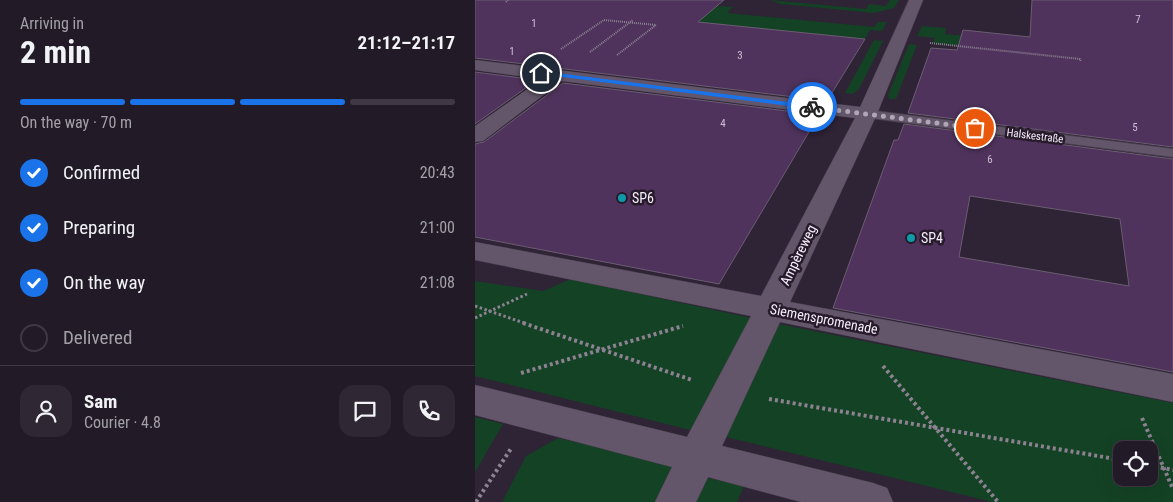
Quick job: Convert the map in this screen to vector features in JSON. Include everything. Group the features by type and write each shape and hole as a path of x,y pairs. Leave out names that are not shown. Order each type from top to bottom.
{"street":[{"path":"867,114 916,0"},
{"name":"Halskestraße","path":"475,65 867,114"},
{"path":"475,136 559,75"},
{"name":"Ampèreweg","path":"675,502 867,114"},
{"name":"Siemenspromenade","path":"475,251 1173,388"},
{"path":"475,400 873,502"}],"lane":[{"name":"Halskestraße","path":"867,114 1173,153"}],"path":[{"path":"554,54 604,20 632,21 656,25 611,60"},
{"path":"583,57 632,21"},
{"path":"899,40 1080,59 1081,62"},
{"path":"633,43 637,44"},
{"path":"475,306 599,350 730,392 1113,459"},
{"path":"513,375 690,324"},
{"path":"848,324 998,502"},
{"path":"1125,378 1173,489"},
{"path":"476,502 532,415"},
{"path":"1158,467 1173,470"}],"green space":[{"path":"513,0 600,0 711,10 717,6 733,7 727,13 874,27 878,22 887,22 882,31 870,30 865,39 670,19"},
{"path":"770,0 866,9 869,4 886,6 890,0 899,0 894,8 874,13 780,4"},
{"path":"922,26 946,28 945,34 1173,56 1083,58 933,43 935,38 917,36"},
{"path":"874,40 883,41 859,89 853,94 845,93"},
{"path":"909,44 917,45 896,99 889,99 888,95"},
{"path":"571,279 751,318 694,431 475,376 475,281 543,291"},
{"path":"774,323 1173,403 1173,502 992,502 722,436"},
{"path":"475,417 503,424 475,472"},
{"path":"558,438 678,466 660,502 502,502 526,456"},
{"path":"704,477 744,486 737,502 693,502"}],"building":[{"path":"475,0 724,0 698,22 865,39 827,101 475,58"},
{"path":"1032,0 1173,0 1173,147 908,113 931,48 957,50 963,30 1030,37"},
{"path":"475,72 537,80 475,124"},
{"name":"SP6","path":"563,83 819,115 719,284 475,237 475,144 484,142"},
{"name":"SP4","path":"904,124 1173,159 1173,372 833,308 894,140 898,140","holes":["970,196 1120,219 1129,286 959,257"]}],"way so far":[{"path":"812,107 975,128"}],"place":[{"name":"SP6","path":"622,198"},
{"name":"SP4","path":"911,238"}],"route":[{"path":"541,73 812,107"}]}
